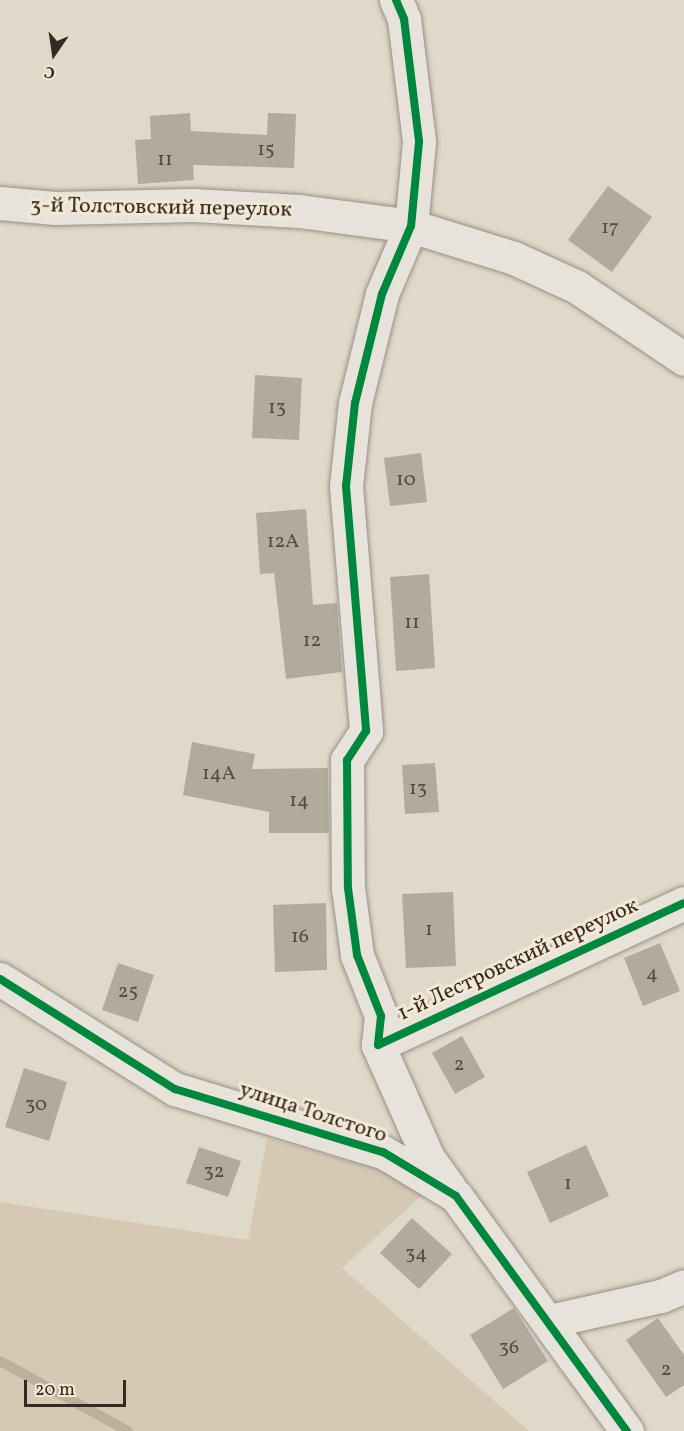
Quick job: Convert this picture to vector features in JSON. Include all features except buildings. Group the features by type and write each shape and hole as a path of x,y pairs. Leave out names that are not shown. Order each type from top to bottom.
{"street":[{"name":"1-й Лестровский переулок","path":"378,1044 381,1016 357,955 348,888 347,760 366,731 346,486 356,403 382,294 411,226 419,142 404,19 396,0"},
{"name":"3-й Толстовский переулок","path":"0,203 55,208 194,205 299,211 411,226 514,258 577,287 684,360"},
{"name":"1-й Лестровский переулок","path":"378,1044 684,903"},
{"name":"улица Толстого","path":"0,979 175,1089 383,1152 456,1196 627,1431"},
{"path":"378,1044 428,1158 456,1196"},
{"path":"549,1321 661,1296 684,1286"}],"shaded area":[{"path":"267,1138 433,1185 342,1268 529,1431 0,1431 0,1202 248,1240"}],"waterway":[{"path":"0,1361 128,1431"}],"cycle path":[{"path":"396,0 404,19 419,142 411,226 382,294 355,403 346,486 366,731 347,760 348,888 357,955 381,1016 378,1045 684,903"},
{"path":"0,979 175,1089 383,1152 456,1196 627,1431"}]}
